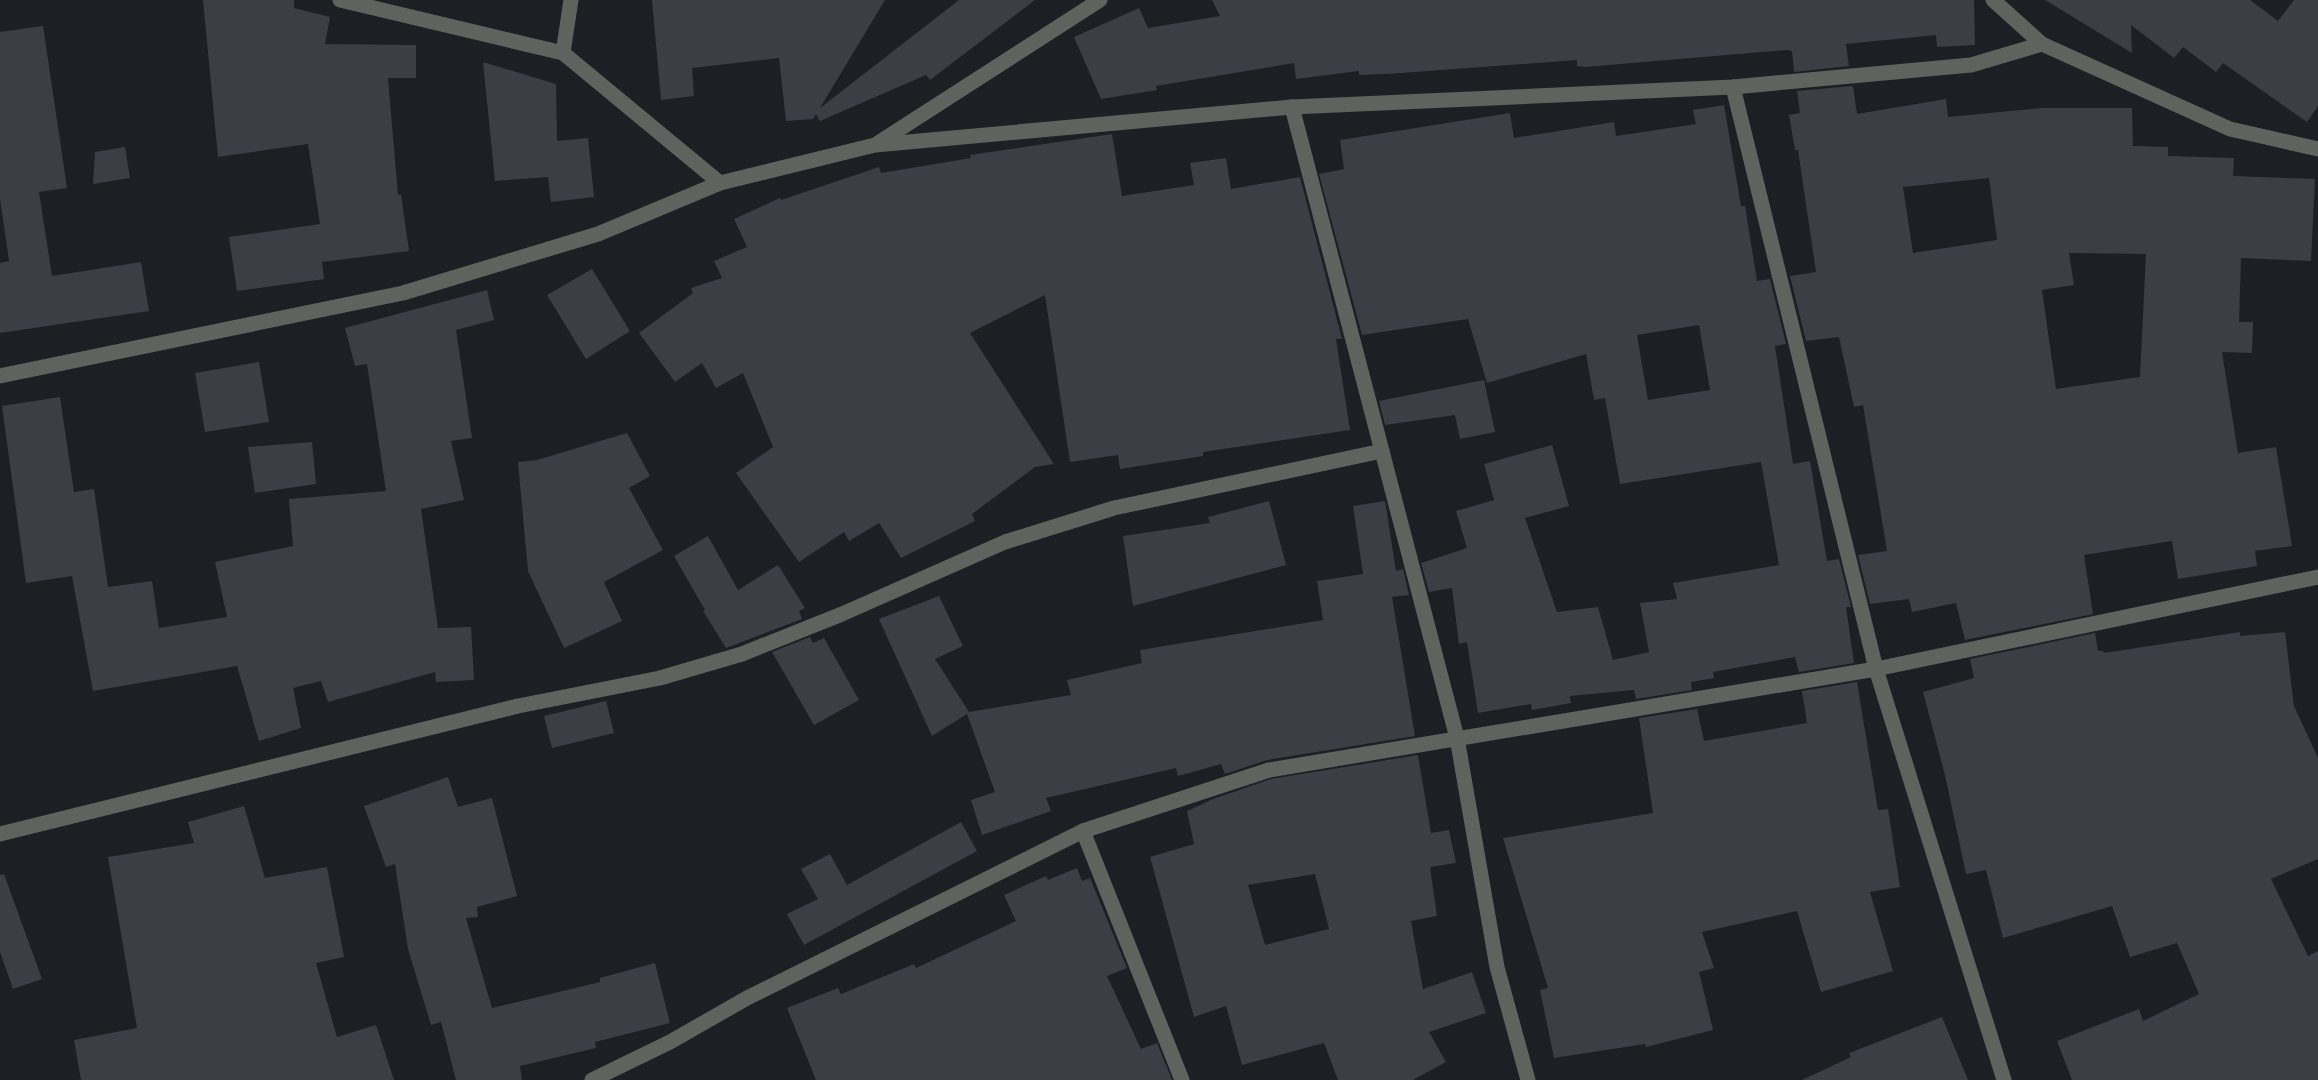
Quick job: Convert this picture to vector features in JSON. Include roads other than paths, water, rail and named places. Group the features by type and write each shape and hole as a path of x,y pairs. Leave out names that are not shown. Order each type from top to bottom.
{"street":[{"path":"340,0 563,53 720,183"},
{"path":"563,53 571,0"},
{"path":"875,145 1100,0"},
{"path":"1993,0 2042,44 2230,129 2318,149"},
{"path":"0,376 403,293 598,234 720,183 875,145 1292,107 1733,87 1971,65 2042,44"},
{"path":"1733,87 1876,669 2004,1080"},
{"path":"1292,107 1458,738 1497,966 1527,1080"},
{"path":"0,834 518,706 670,675 742,654 842,614 1005,542 1092,514 1382,451"},
{"path":"592,1080 669,1042 747,998 1083,831 1269,770 1876,669 2318,577"},
{"path":"1083,831 1182,1080"}]}
